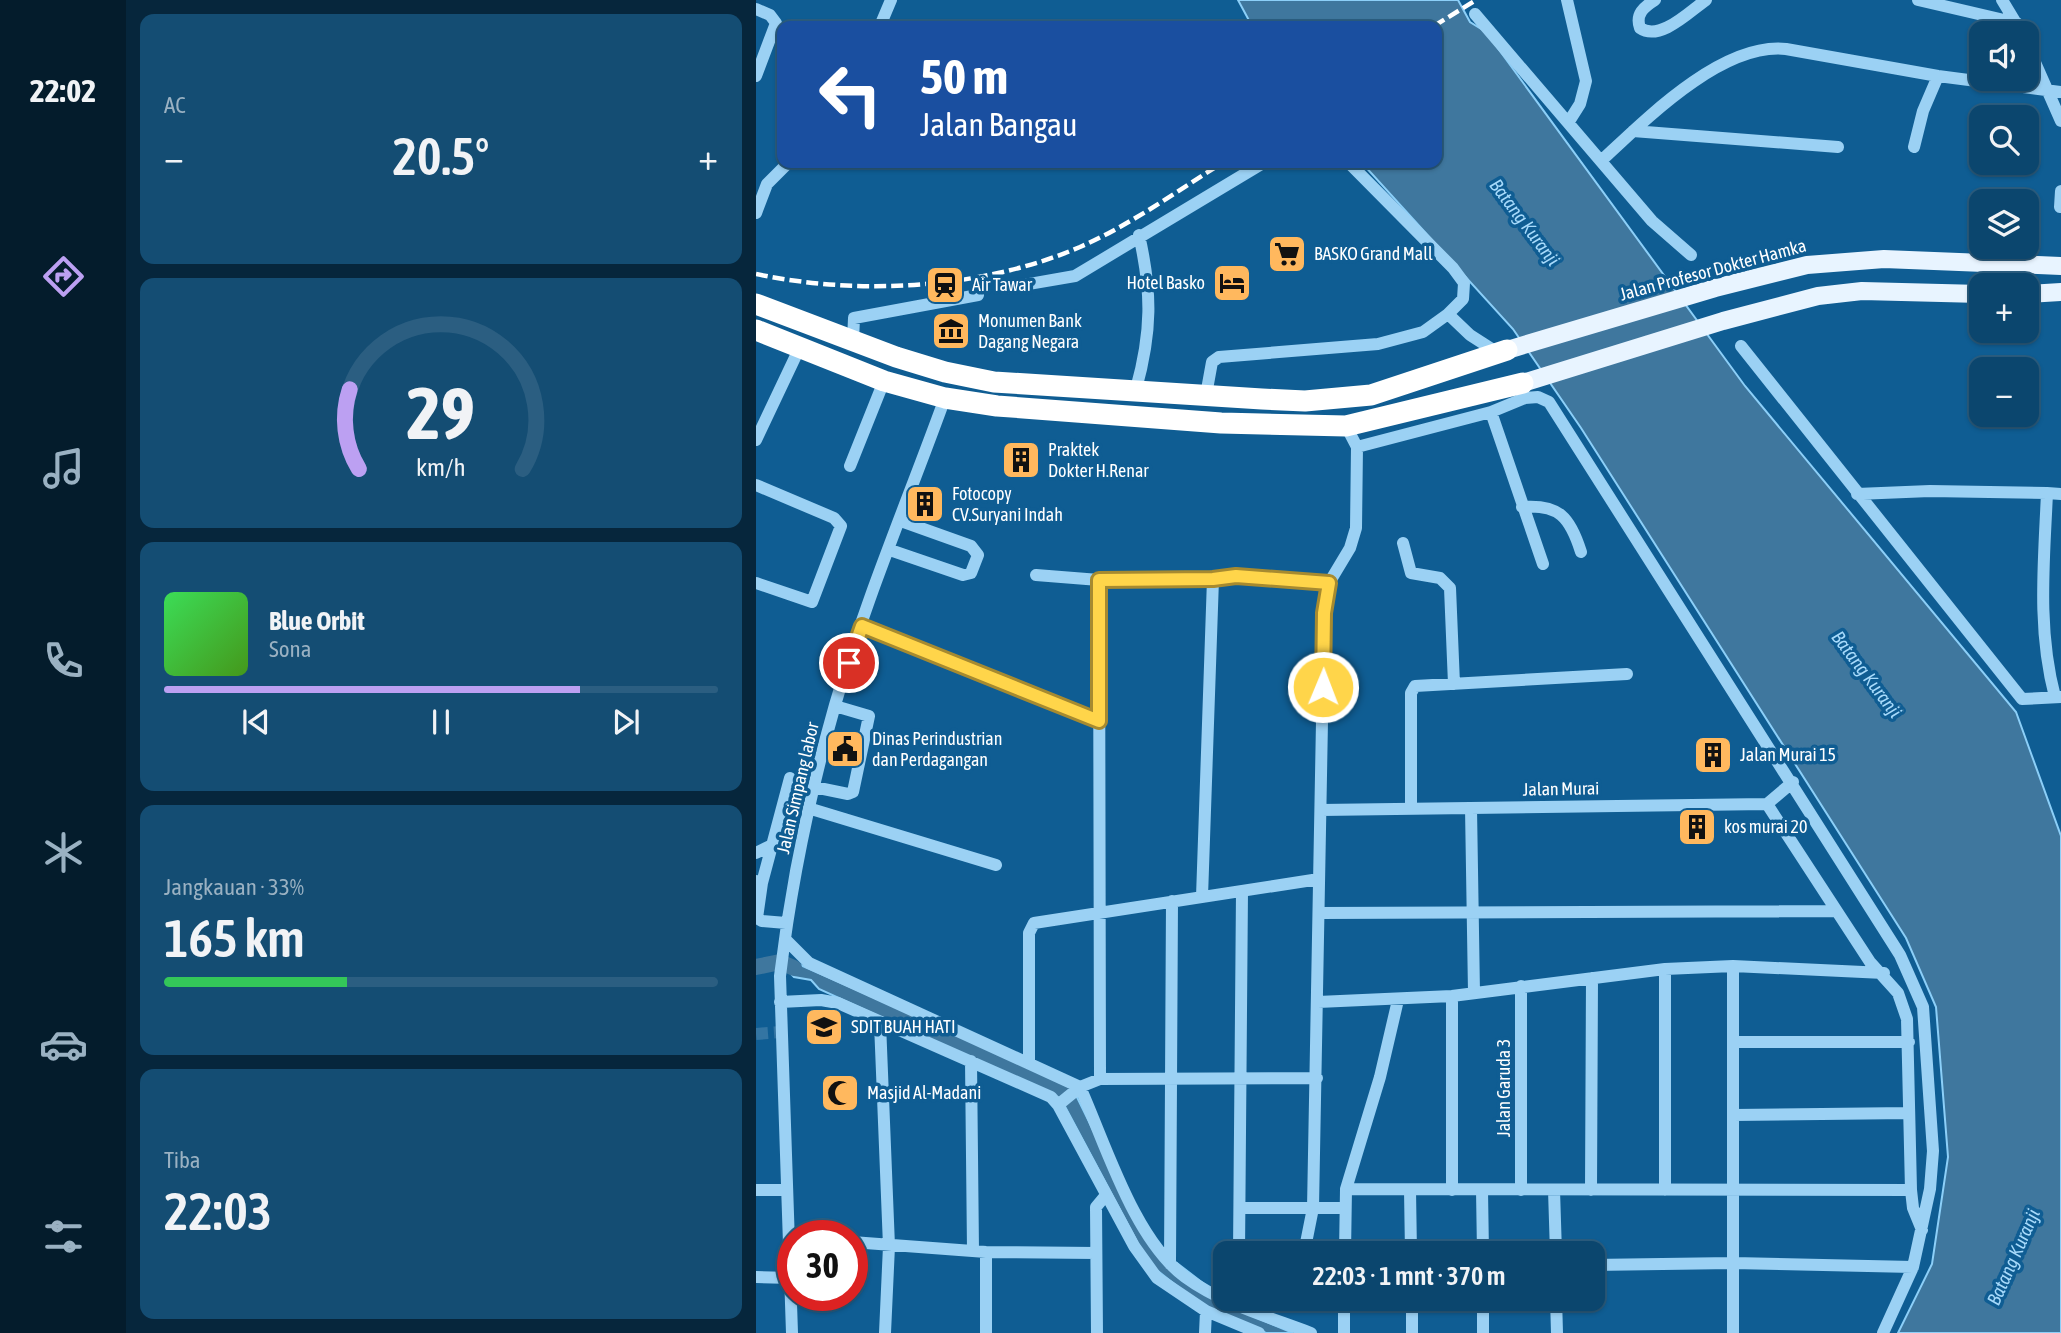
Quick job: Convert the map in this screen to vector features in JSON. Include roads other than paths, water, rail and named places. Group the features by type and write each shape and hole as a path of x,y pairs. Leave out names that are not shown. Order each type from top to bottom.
{"highway":[{"path":"756,304 945,372 994,382 1305,401 1371,395 1503,351"},
{"path":"756,330 884,381 944,398 997,406 1208,422 1346,426 1522,383"}],"main road":[{"name":"Jalan Profesor Dokter Hamka","path":"1503,351 1715,288 1782,270 1839,260 1934,260 2061,266"},
{"path":"1522,383 1723,321 1839,292 1969,294"},
{"path":"2039,293 2061,292"}],"street":[{"path":"882,21 891,0"},
{"path":"1567,0 1586,81 1580,104 1568,123"},
{"path":"1655,0 1643,9 1638,19 1640,28 1650,33 1659,32 1706,0"},
{"path":"1918,0 1994,21"},
{"path":"2003,0 2016,21"},
{"path":"756,9 770,15 776,23 756,76"},
{"path":"1475,14 1651,221 1691,255"},
{"path":"1601,160 1665,101 1691,82 1764,48 1786,49 1938,76 2056,92"},
{"path":"2039,64 2056,92 2061,121"},
{"path":"1914,146 1925,104 1938,76"},
{"path":"1633,131 1838,147"},
{"path":"756,213 767,184 783,168"},
{"path":"1006,288 1075,276 1139,235 1254,168"},
{"path":"1206,395 1212,362 1219,357 1378,344 1423,332 1463,299 1464,283 1453,268 1354,168"},
{"path":"2060,207 2061,191"},
{"path":"1136,389 1149,334 1150,301 1139,235"},
{"path":"853,341 854,318 978,295"},
{"path":"1448,314 1470,335 1503,351"},
{"path":"1741,346 2022,699 2058,697 2048,671 2042,607 2047,493"},
{"path":"756,440 800,347"},
{"path":"849,466 884,381"},
{"path":"1357,447 1491,412 1525,398 1538,397 1549,402 1793,782 1900,955 1923,1007 1933,1151 1922,1230 1913,1267 1883,1333"},
{"name":"Jalan Simpang labor","path":"790,1220 780,1002 786,923 808,808 835,706 944,398"},
{"path":"1491,412 1543,564"},
{"path":"1306,1241 1313,1208 1317,1078 1324,613 1329,583 1350,548 1356,528 1357,447 1346,426"},
{"path":"756,485 834,518 841,526 813,602 756,583"},
{"path":"1857,494 1930,491 2061,494"},
{"path":"1522,507 1544,505 1556,510 1576,535 1581,552"},
{"path":"890,550 963,575 971,573 978,555 971,546 901,521"},
{"path":"1403,543 1410,573 1440,578 1450,587 1454,684"},
{"path":"1036,575 1099,580 1213,579 1245,576 1329,583"},
{"path":"1202,897 1213,579"},
{"path":"1099,580 1100,1079"},
{"path":"862,626 1099,721"},
{"path":"1411,807 1411,692 1415,686 1627,674"},
{"path":"814,787 848,794 853,792 859,772 869,716 835,706"},
{"path":"786,923 762,921 757,918 759,882 790,778"},
{"path":"1793,782 1767,804 1870,962 1884,973 1904,1004 1909,1042 1911,1190 1913,1208 1922,1230"},
{"name":"Jalan Murai","path":"1321,810 1767,804"},
{"path":"808,808 996,865"},
{"path":"1471,808 1474,993"},
{"path":"756,853 772,845"},
{"path":"1029,1063 1031,928 1040,920 1320,879"},
{"path":"1240,1241 1242,891"},
{"path":"1170,1265 1172,901"},
{"path":"1319,913 1836,911"},
{"path":"784,945 809,963 1029,1063 1077,1089 1139,1221 1170,1265 1213,1292"},
{"path":"1318,1002 1452,996 1665,968 1733,966 1884,973"},
{"path":"1733,966 1733,1333"},
{"path":"1665,968 1665,1190"},
{"path":"1591,1190 1592,978"},
{"name":"Jalan Garuda 3","path":"1521,986 1521,1190"},
{"path":"1452,996 1452,1190"},
{"path":"780,1002 830,1000 1051,1097 1060,1104 1133,1246 1157,1278 1206,1311 1259,1333"},
{"path":"1345,1241 1346,1189 1380,1077 1398,1000"},
{"path":"880,1023 888,1246 885,1333"},
{"path":"1733,1042 1909,1042"},
{"path":"971,1061 979,1252 986,1333"},
{"path":"1060,1104 1077,1089 1100,1079 1317,1078"},
{"path":"1733,1115 1909,1113"},
{"path":"1346,1189 1911,1190"},
{"path":"756,1190 787,1190"},
{"path":"1410,1190 1411,1241"},
{"path":"1482,1190 1483,1241"},
{"path":"1554,1190 1556,1241"},
{"path":"1097,1333 1096,1207 1106,1195"},
{"path":"1240,1208 1345,1208"},
{"path":"868,1244 979,1252 1096,1253"},
{"path":"1605,1265 1733,1263 1913,1267"},
{"path":"756,1277 777,1278"},
{"name":"Jalan Simpang labor","path":"792,1311 792,1333"},
{"path":"1206,1311 1206,1333"},
{"path":"1260,1311 1311,1333"},
{"path":"1344,1333 1345,1311"},
{"path":"1412,1311 1412,1333"},
{"path":"1483,1311 1483,1333"},
{"path":"1556,1311 1557,1333"}],"water":[{"name":"Batang Kuranji","path":"1238,0 1458,0 1470,22 1486,32 1745,386 2016,712 2061,836 2061,1333 1898,1333 1932,1264 1948,1157 1936,1007 1906,938 1581,428 1513,329 1367,168 1442,168 1442,21 1249,21"},
{"path":"780,956 1018,1061 1073,1089 1147,1240 1213,1291 1213,1310 1201,1305 1149,1264 1061,1099 819,989 811,980 794,977 780,962"},
{"path":"1215,1311 1240,1311 1293,1333 1266,1333"}],"waterway":[{"path":"756,967 780,962 794,968"}],"tunnel":[{"path":"756,1034 781,1032"}],"railway":[{"path":"1442,21 1476,0"},
{"path":"756,274 796,281 878,286 962,280 1003,272 1042,261 1099,238 1214,168"}],"place":[{"name":"BASKO Grand Mall","path":"1287,254"},
{"name":"Hotel Basko","path":"1232,283"},
{"name":"Air Tawar","path":"945,285"},
{"name":"Monumen Bank Dagang Negara","path":"951,331"},
{"name":"Praktek Dokter H.Renar","path":"1021,460"},
{"name":"Fotocopy CV.Suryani Indah","path":"925,504"},
{"name":"Dinas Perindustrian dan Perdagangan","path":"845,749"},
{"name":"Jalan Murai 15","path":"1713,755"},
{"name":"kos murai 20","path":"1697,827"},
{"name":"SDIT BUAH HATI","path":"824,1027"},
{"name":"Masjid Al-Madani","path":"840,1093"}]}
